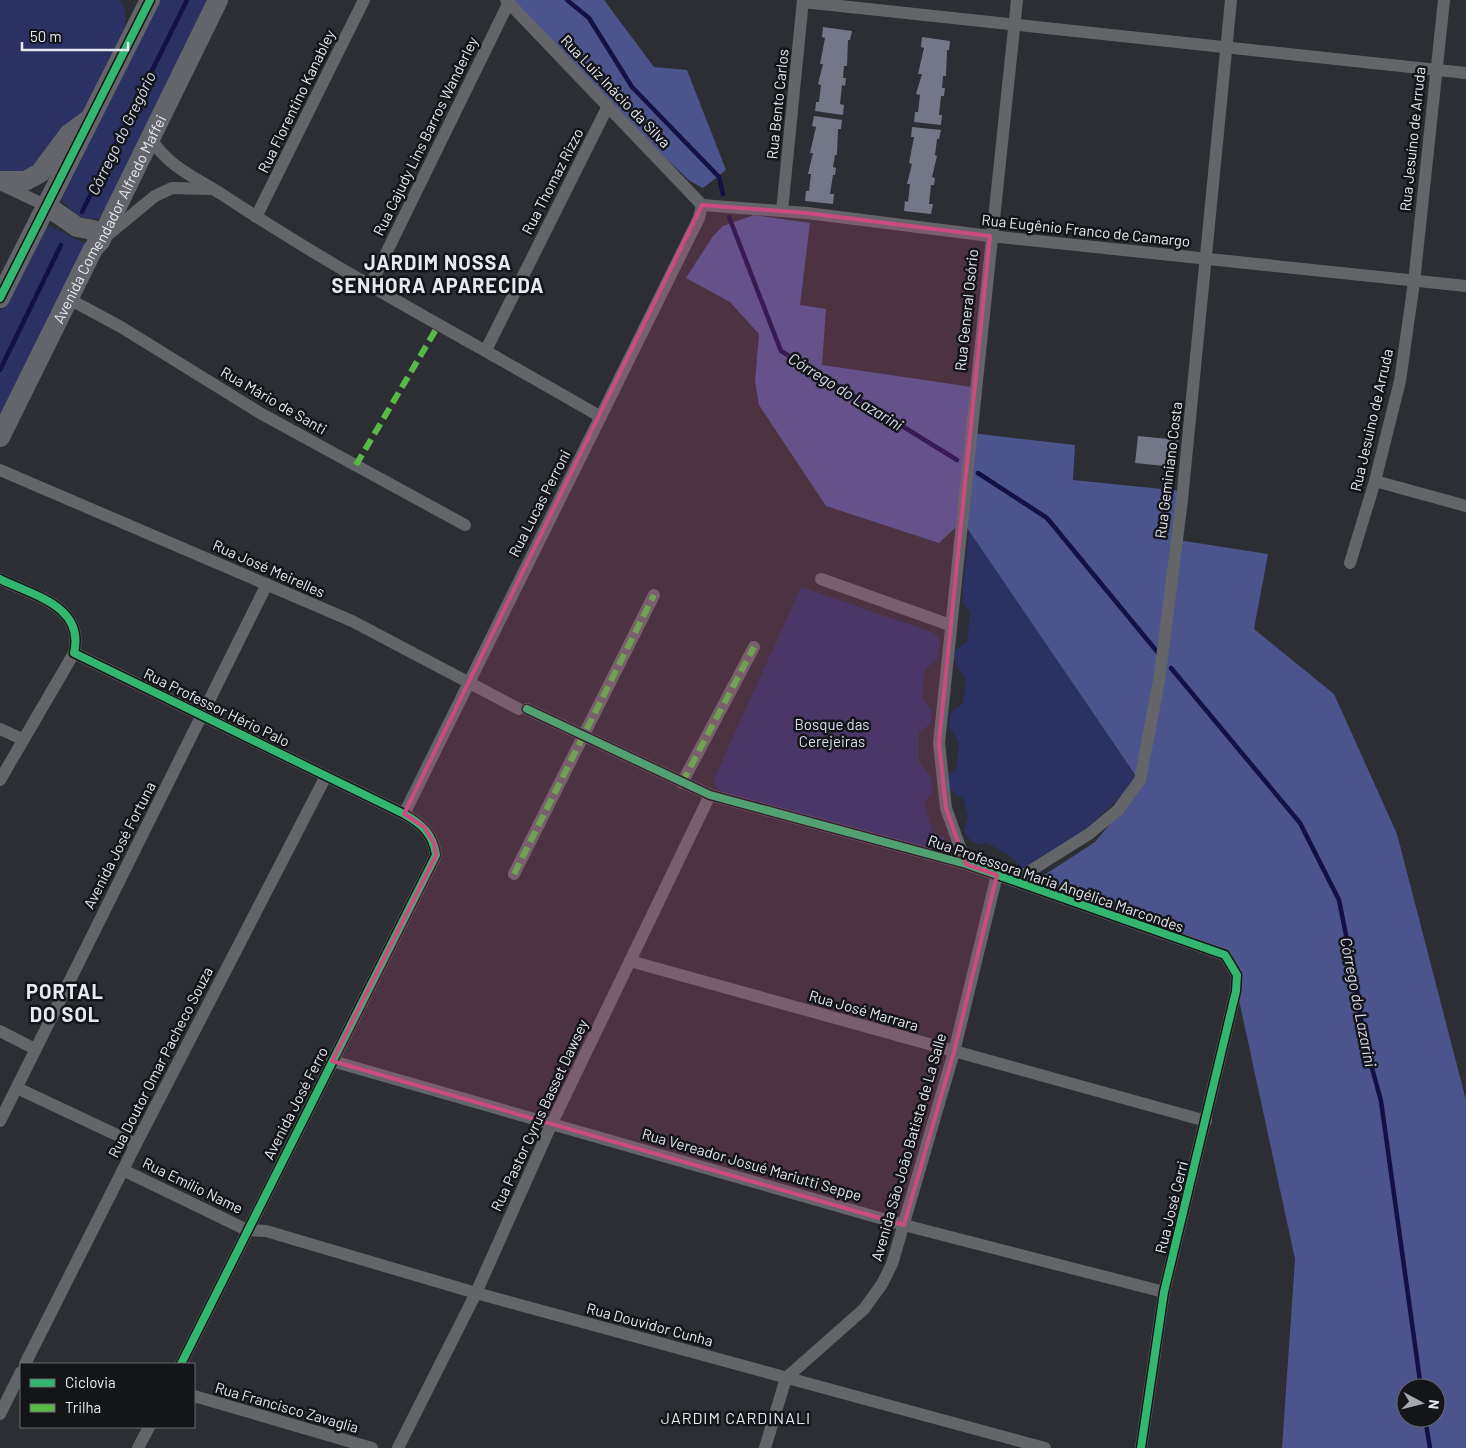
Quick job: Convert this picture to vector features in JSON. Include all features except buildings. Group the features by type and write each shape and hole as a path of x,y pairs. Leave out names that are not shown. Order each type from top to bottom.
{"main road":[{"path":"0,298 150,0"},
{"name":"Avenida Comendador Alfredo Maffei","path":"0,437 93,249 100,241 218,0"},
{"path":"0,183 24,181 40,173 69,134 92,118"},
{"path":"47,206 77,227 93,230 100,241"}],"street":[{"name":"Rua Florentino Kanabley","path":"256,217 364,0"},
{"name":"Rua General Osório","path":"966,864 946,808 939,742 990,236 1016,0"},
{"name":"Rua Geminiano Costa","path":"1014,881 1089,834 1118,810 1140,780 1159,680 1182,500 1231,0"},
{"name":"Rua Jesuíno de Arruda","path":"1414,282 1444,0"},
{"name":"Rua Luiz Inácio da Silva","path":"508,1 607,108 665,164 702,205"},
{"name":"Rua Cajudy Lins Barros Wanderley","path":"371,284 508,1"},
{"path":"803,1 1225,48 1466,72"},
{"name":"Rua Bento Carlos","path":"782,210 803,1"},
{"name":"Rua Thomaz Rizzo","path":"486,350 607,108"},
{"path":"150,137 165,158 256,217 371,284 438,326 486,350 601,417"},
{"path":"0,183 47,206"},
{"path":"100,241 155,196 172,188 215,189"},
{"name":"Rua Eugênio Franco de Camargo","path":"702,205 782,210 990,236 1466,286"},
{"name":"Rua Lucas Perroni","path":"404,814 601,417 694,226 702,205"},
{"name":"Rua Jesuino de Arruda","path":"1350,563 1376,481 1400,381 1414,282"},
{"name":"Rua Mário de Santi","path":"68,299 121,327 260,413 466,525"},
{"name":"Rua José Meirelles","path":"0,470 352,622 523,709 584,735"},
{"path":"1376,481 1466,506"},
{"path":"0,579 65,612 76,629 78,640 74,654 0,780"},
{"path":"822,579 950,624"},
{"name":"Avenida José Fortuna","path":"0,1120 204,715 267,584"},
{"path":"514,874 654,595"},
{"path":"682,783 754,647"},
{"name":"Rua Professor Hério Palo","path":"74,654 204,715 404,814 424,827 434,843 436,855"},
{"path":"0,729 22,740"},
{"name":"Rua Professora Maria Angélica Marcondes","path":"584,735 710,795 966,864 1225,954 1236,976"},
{"name":"Rua Doutor Omar Pacheco Souza","path":"26,1363 326,776"},
{"name":"Rua Pastor Cyrus Basset Dawsey","path":"398,1448 476,1293 552,1123 710,795"},
{"name":"Avenida José Ferro","path":"181,1363 436,855"},
{"name":"Avenida São João Batista de La Salle","path":"786,1378 864,1309 882,1284 892,1264 954,1052 998,875"},
{"name":"Rua José Marrara","path":"630,960 1206,1121"},
{"name":"Rua José Cerri","path":"1141,1448 1164,1292 1236,991 1236,976"},
{"path":"0,1031 35,1049"},
{"name":"Rua Vereador Josué Mariutti Seppe","path":"332,1060 904,1225 1164,1292"},
{"name":"Rua Emílio Name","path":"17,1088 136,1144"},
{"name":"Rua Emílio Name","path":"124,1170 247,1230"},
{"name":"Rua Douvidor Cunha","path":"247,1230 266,1231 476,1293 1045,1448"},
{"path":"0,1414 20,1374"},
{"path":"765,1448 786,1378"},
{"name":"Rua Francisco Zavaglia","path":"195,1396 372,1448"},
{"path":"138,1448 148,1428"}],"highlighted area":[{"path":"702,205 807,213 990,236 939,743 946,808 966,864 997,875 954,1052 904,1225 332,1061 436,855 434,843 424,827 404,814"}],"green space":[{"path":"0,0 119,0 125,9 126,19 125,27 81,115 57,133 43,153 35,171 0,176"},
{"path":"156,0 210,0 104,216 91,219 85,218 69,208 61,197"},
{"path":"50,226 85,244 0,423 0,312 46,228"},
{"path":"969,530 1138,780 1036,877 1024,871 1012,857 987,843 976,843 969,838 964,832 968,817 963,799 949,789 949,775 957,768 959,742 949,726 950,714 963,703 966,679 956,665 953,652 967,642 970,612 962,601"},
{"name":"Bosque das Cerejeiras","path":"801,587 934,633 940,639 937,660 925,669 922,697 932,711 930,724 919,732 919,762 930,777 933,793 924,801 932,831 944,838 944,844 936,852 725,794 717,788 714,779"}],"shaded area":[{"path":"514,0 604,0 654,67 687,70 726,170 703,188 690,181 614,110"},
{"path":"754,215 810,223 800,305 826,309 822,365 972,387 956,527 939,543 826,506 759,405 755,381 759,334 730,302 686,278 713,236 723,226"},
{"path":"971,433 1075,445 1073,480 1182,491 1178,540 1268,554 1254,629 1334,694 1397,834 1466,1100 1466,1448 1282,1448 1295,1259 1231,963 1023,889 1095,842 1142,785 961,519"}],"waterway":[{"name":"Córrego do Gregório","path":"82,212 187,0"},
{"name":"Córrego do Lazarini","path":"567,0 589,18 632,87 719,177 723,194"},
{"name":"Córrego do Lazarini","path":"729,217 781,351 957,460"},
{"name":"Córrego do Gregório","path":"0,370 61,245"},
{"name":"Córrego do Lazarini","path":"978,473 1047,518 1159,654"},
{"name":"Córrego do Lazarini","path":"1171,668 1300,823 1339,900 1357,990 1363,1035 1381,1101 1420,1378"},
{"name":"Córrego do Lazarini","path":"1427,1428 1430,1448"}],"marked path":[{"path":"356,465 438,326"},
{"path":"514,874 654,595"},
{"path":"682,783 754,647"}],"cycle path":[{"path":"0,298 150,0"},
{"path":"0,579 41,597 64,613 72,624 75,637 74,653 404,814 426,830 435,848 436,855 182,1363"},
{"path":"527,709 710,795 966,864 1225,955 1237,975 1236,991 1164,1292 1141,1448"}],"district":[{"name":"JARDIM NOSSA SENHORA APARECIDA","path":"438,274"},
{"name":"PORTAL DO SOL","path":"65,1002"},
{"name":"JARDIM CARDINALI","path":"736,1417"}]}
